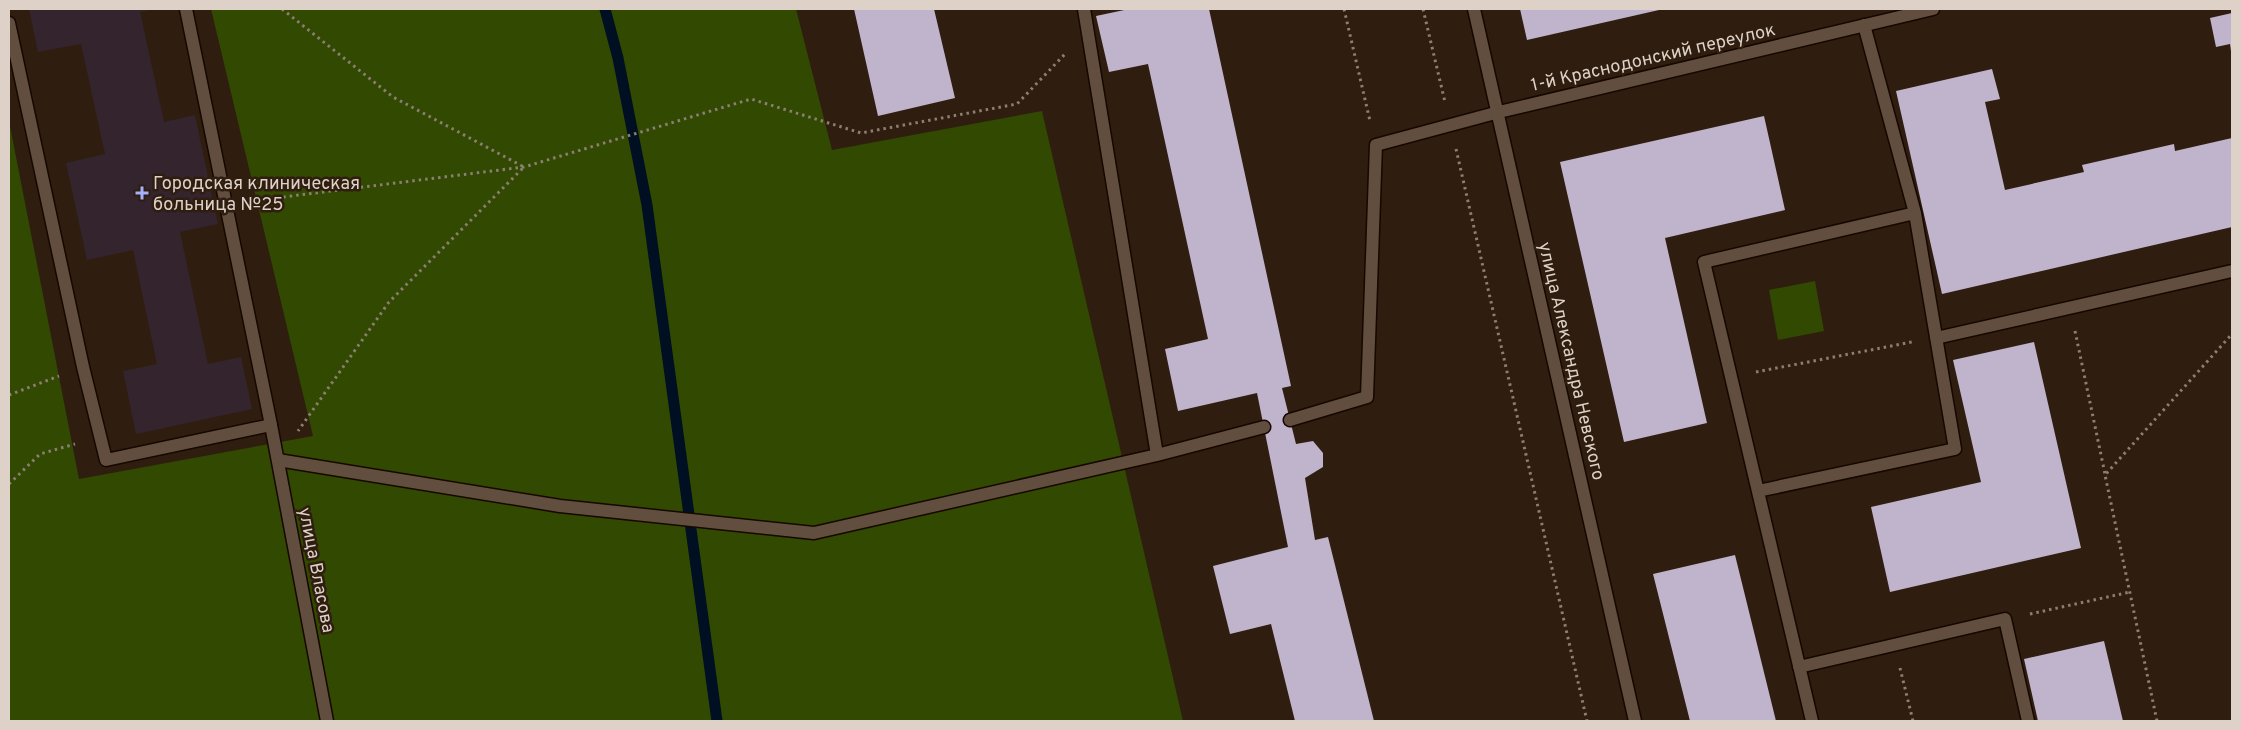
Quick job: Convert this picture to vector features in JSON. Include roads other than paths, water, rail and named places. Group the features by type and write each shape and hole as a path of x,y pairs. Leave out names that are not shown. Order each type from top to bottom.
{"street":[{"name":"улица Власова","path":"186,9 278,460 327,721"},
{"path":"1084,9 1157,455"},
{"name":"улица Александра Невского","path":"1474,9 1499,112 1635,721"},
{"name":"1-й Краснодонский переулок","path":"1290,420 1367,397 1376,146 1499,112 1864,25 1888,14 1932,9"},
{"path":"9,23 83,367 106,460 271,425"},
{"path":"1758,491 1955,449 1915,213 1864,25"},
{"path":"1812,721 1704,262 1915,213"},
{"path":"1936,338 2232,271"},
{"path":"278,460 560,506 814,533 1157,455 1264,427"},
{"path":"1799,667 2005,619 2028,721"}],"waterway":[{"path":"605,9 618,58 647,205 717,721"}],"place":[{"name":"Городская клиническая больница №25","path":"142,193"}]}
